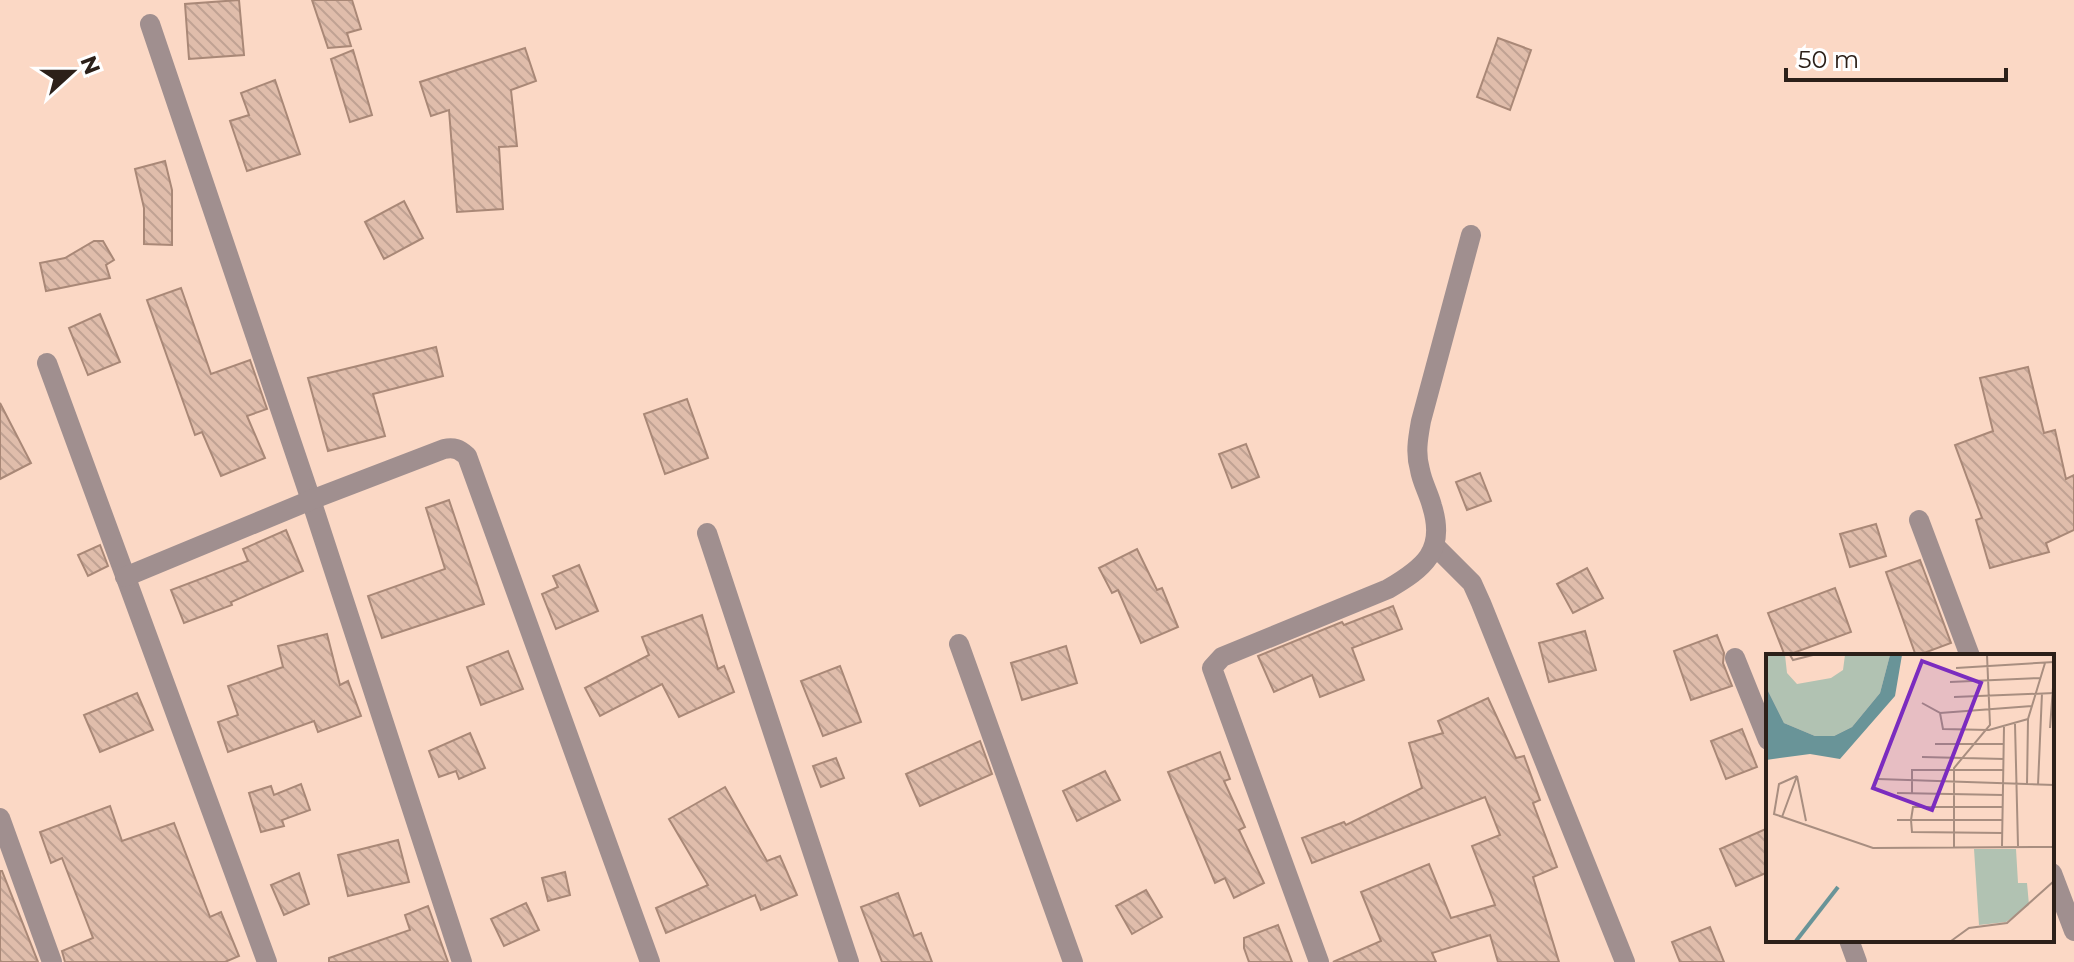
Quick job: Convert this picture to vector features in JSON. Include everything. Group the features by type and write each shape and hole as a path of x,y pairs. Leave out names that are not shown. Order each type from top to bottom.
{"street":[{"path":"150,24 311,500 462,962"},
{"path":"1319,962 1212,668 1222,657 1388,589 1418,569 1435,546 1437,527 1420,471 1417,448 1421,421 1471,235"},
{"path":"47,363 267,962"},
{"path":"125,577 444,449 452,447 460,450 467,456 650,962"},
{"path":"1919,520 1969,654"},
{"path":"707,533 849,962"},
{"path":"1435,546 1472,583 1625,962"},
{"path":"959,644 1073,962"},
{"path":"1735,658 1766,735"},
{"path":"0,818 52,962"},
{"path":"2054,878 2074,931"},
{"path":"1850,942 1857,962"}],"building":[{"path":"239,0 244,55 189,59 185,4"},
{"path":"312,0 352,0 361,29 347,33 351,46 328,48"},
{"path":"1498,38 1531,50 1510,110 1477,97"},
{"path":"525,48 536,81 511,90 517,146 499,147 503,209 457,212 449,110 431,116 420,82"},
{"path":"353,50 372,115 350,122 331,59"},
{"path":"275,80 300,154 247,171 230,121 249,115 241,93"},
{"path":"165,161 172,190 172,245 144,244 144,208 135,169"},
{"path":"404,201 423,238 384,259 365,222"},
{"path":"94,241 103,241 114,260 106,265 110,278 46,291 40,263 65,258"},
{"path":"181,288 211,374 250,360 267,409 247,416 265,458 221,476 202,432 195,435 147,300"},
{"path":"100,314 120,362 88,375 69,328"},
{"path":"436,347 443,376 373,394 385,436 328,451 308,378"},
{"path":"2028,367 2044,433 2055,430 2066,479 2074,475 2074,530 2046,543 2049,552 1990,568 1976,520 1982,518 1955,445 1993,431 1980,378"},
{"path":"687,399 708,458 665,474 644,414"},
{"path":"0,403 31,463 0,479"},
{"path":"1246,444 1259,477 1232,488 1219,454"},
{"path":"1480,473 1491,501 1467,510 1456,482"},
{"path":"449,500 484,604 382,638 368,596 445,569 426,508"},
{"path":"1876,524 1886,556 1850,567 1840,534"},
{"path":"286,530 303,571 231,602 232,605 184,623 171,590 248,561 243,549"},
{"path":"100,545 108,566 88,576 78,555"},
{"path":"1137,549 1157,590 1162,588 1178,627 1141,643 1118,590 1112,593 1099,568"},
{"path":"1920,560 1951,643 1915,654 1886,572"},
{"path":"579,565 598,611 556,629 542,594 558,587 553,576"},
{"path":"1587,568 1603,598 1573,613 1557,584"},
{"path":"1835,588 1851,632 1784,654 1768,613"},
{"path":"1393,606 1402,629 1352,648 1364,680 1320,697 1312,675 1274,692 1258,656 1342,622 1344,625"},
{"path":"702,615 718,669 724,666 734,692 679,717 662,684 600,716 585,688 649,655 642,637"},
{"path":"1585,631 1596,670 1549,682 1539,643"},
{"path":"327,634 340,685 348,681 361,716 318,732 314,721 228,752 218,722 238,715 228,686 283,667 278,646"},
{"path":"1717,635 1732,686 1691,700 1674,651"},
{"path":"1066,646 1077,683 1022,700 1011,663"},
{"path":"508,651 523,689 481,705 467,667"},
{"path":"840,666 861,722 823,736 801,681"},
{"path":"137,693 153,730 100,752 84,715"},
{"path":"1488,698 1516,758 1524,756 1540,800 1533,803 1557,867 1533,877 1559,962 1498,962 1490,935 1432,953 1436,962 1333,962 1381,941 1361,892 1429,864 1451,918 1495,905 1472,846 1500,835 1485,797 1312,863 1302,838 1344,822 1346,825 1422,788 1409,743 1443,733 1438,721"},
{"path":"1742,729 1757,767 1726,779 1711,741"},
{"path":"470,733 485,768 459,779 456,771 439,777 429,751"},
{"path":"980,741 992,774 920,806 906,774"},
{"path":"1220,752 1230,779 1224,781 1245,827 1239,830 1264,883 1234,898 1225,878 1215,883 1168,772"},
{"path":"836,758 844,778 821,787 813,766"},
{"path":"1105,771 1120,800 1077,821 1063,791"},
{"path":"301,784 310,810 282,820 284,826 261,832 249,793 271,786 274,795"},
{"path":"725,787 767,861 780,856 797,895 761,910 755,895 666,933 656,908 708,885 669,819"},
{"path":"110,806 122,841 174,823 210,917 221,912 239,956 225,962 65,962 62,951 93,938 62,858 51,863 40,832"},
{"path":"1766,829 1766,873 1736,886 1720,849"},
{"path":"398,840 409,882 348,896 338,855"},
{"path":"2,871 38,962 0,962"},
{"path":"565,872 570,895 548,901 542,878"},
{"path":"299,873 309,904 284,915 271,885"},
{"path":"1146,890 1162,917 1132,934 1116,906"},
{"path":"898,893 914,936 921,933 932,962 882,962 861,907"},
{"path":"526,903 539,930 504,946 491,919"},
{"path":"428,906 448,962 329,962 329,958 410,930 405,915"},
{"path":"1278,925 1292,962 1249,962 1244,938"},
{"path":"1710,927 1724,962 1680,962 1672,942"}]}
